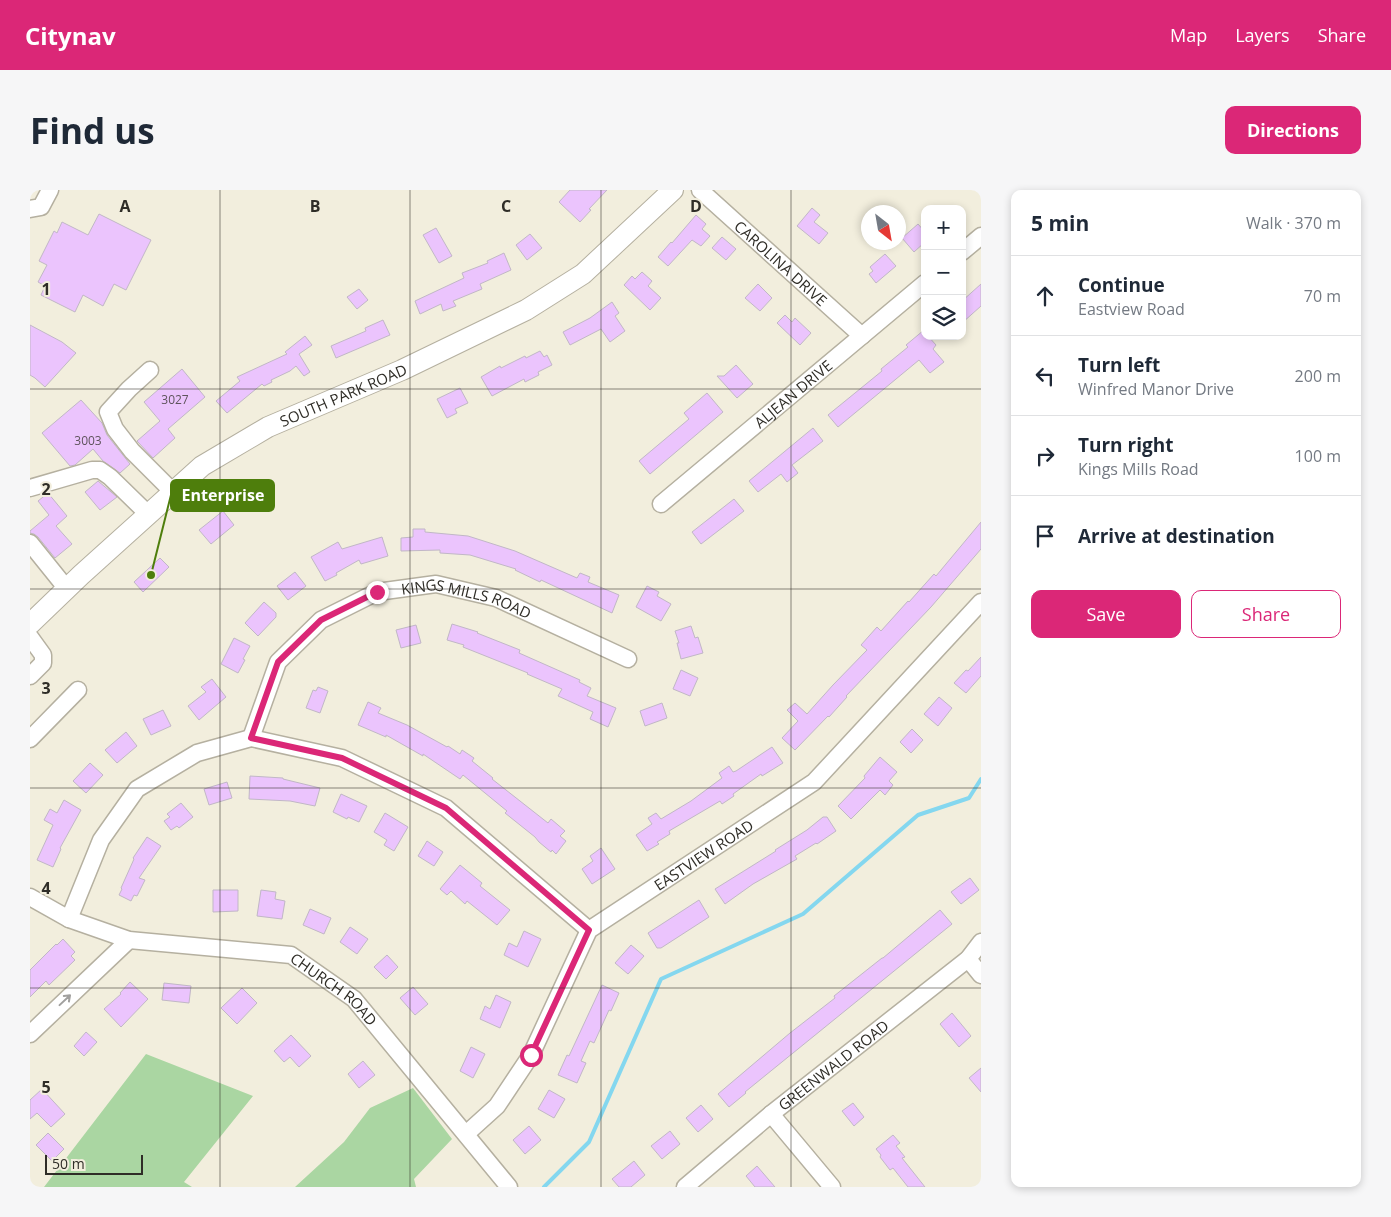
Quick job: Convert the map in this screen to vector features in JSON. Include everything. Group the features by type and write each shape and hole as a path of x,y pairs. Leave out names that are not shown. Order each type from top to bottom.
{"main road":[{"name":"SOUTH PARK ROAD","path":"30,624 202,466 268,427 402,370 526,310 583,274 673,190"}],"street":[{"path":"30,209 40,207 50,190"},
{"name":"CAROLINA DRIVE","path":"700,190 862,336"},
{"path":"964,250 981,236"},
{"name":"ALJEAN DRIVE","path":"661,504 921,286"},
{"path":"150,370 128,389 108,412 115,429 132,451 173,492"},
{"path":"30,488 92,470 100,470 110,477 148,514"},
{"path":"30,543 67,588"},
{"name":"KINGS MILLS ROAD","path":"251,738 278,662 321,620 377,592 436,584 496,598 628,659"},
{"name":"EASTVIEW ROAD","path":"589,930 814,782 981,602"},
{"path":"30,638 44,655 42,663 30,676"},
{"path":"30,739 78,690"},
{"path":"69,920 101,840 137,789 197,753 251,738 342,758 446,808 589,930 531,1055 497,1106 466,1134"},
{"name":"CHURCH ROAD","path":"30,897 69,920 129,940 290,955 354,999 509,1187"},
{"path":"30,1034 129,940"},
{"name":"GREENWALD ROAD","path":"685,1187 771,1114 968,959 981,942"},
{"path":"968,959 981,975"},
{"path":"771,1114 832,1187"}],"green space":[{"path":"146,1054 253,1096 184,1182 192,1187 44,1187"},
{"path":"413,1088 452,1139 414,1179 416,1187 295,1187 344,1142 370,1108"}],"building":[{"path":"570,190 607,190 589,209 591,210 580,222 559,202"},
{"path":"812,208 820,215 814,222 828,233 819,244 797,226"},
{"path":"99,214 151,240 126,290 114,284 103,306 83,295 75,312 41,295 45,286 38,282 47,265 39,261 54,231 57,233 62,222 88,235"},
{"path":"696,215 706,224 702,229 710,236 701,246 692,240 668,266 658,257"},
{"path":"918,224 921,227 921,246 914,252 906,243 906,234"},
{"path":"436,228 452,256 439,263 423,235"},
{"path":"530,234 542,248 527,260 516,245"},
{"path":"722,237 736,249 726,260 712,248"},
{"path":"504,253 511,270 480,284 482,289 453,301 456,306 443,311 441,304 420,314 415,301 464,278 462,273 488,263 487,261"},
{"path":"885,254 896,266 876,283 869,274 873,271 870,267"},
{"path":"642,272 652,281 648,286 661,298 650,310 624,285 632,276 635,279"},
{"path":"758,284 772,298 760,311 745,298"},
{"path":"981,284 981,306 966,319 966,297"},
{"path":"359,289 368,300 357,309 347,297"},
{"path":"612,302 619,313 615,316 625,331 610,342 601,329 570,345 563,332 590,318"},
{"path":"785,315 792,322 795,318 811,333 800,345 777,323"},
{"path":"383,320 390,335 336,358 331,346 366,331 365,328"},
{"path":"30,325 62,342 76,353 45,387 30,375"},
{"path":"921,332 921,340 932,340 936,345 933,349 944,362 930,373 919,360 838,427 828,415 882,371 881,369 908,347 906,345"},
{"path":"305,336 312,345 299,354 310,372 304,376 296,366 271,380 272,382 264,386 262,384 227,413 216,401 240,381 237,377 287,354 285,352"},
{"path":"540,351 544,357 547,355 552,365 538,372 539,375 525,382 524,379 492,396 481,377 500,366 501,368"},
{"path":"736,365 753,384 737,398 717,376 724,376"},
{"path":"182,369 205,397 168,429 175,438 153,458 137,441 160,421 144,402"},
{"path":"460,388 468,403 455,409 457,413 447,418 437,399"},
{"path":"707,393 723,412 650,474 639,461 689,419 684,413"},
{"path":"81,400 102,423 107,435 130,464 120,473 103,461 93,449 75,465 70,466 42,433"},
{"path":"813,428 823,441 792,465 798,473 787,482 781,474 758,492 749,481"},
{"path":"98,481 117,497 100,510 85,492"},
{"path":"48,493 67,516 56,526 72,544 55,558 38,537 30,533 49,515 38,501"},
{"path":"734,499 744,511 701,544 692,532"},
{"path":"223,511 234,525 211,544 199,530"},
{"path":"981,522 981,549 931,607 846,696 829,717 795,750 782,738 798,721 787,710 795,703 807,714 867,650 861,645 877,627 881,631 934,574 936,576"},
{"path":"413,529 425,529 425,532 468,536 515,551 577,578 580,573 590,577 588,582 619,595 612,613 541,580 540,582 516,569 470,555 440,553 440,550 401,551 401,538 413,537"},
{"path":"382,537 388,556 361,564 359,560 325,581 311,557 338,542 342,549"},
{"path":"160,558 169,567 143,592 134,582"},
{"path":"295,572 306,586 288,600 277,586"},
{"path":"647,586 659,592 657,596 671,604 661,621 636,607"},
{"path":"264,602 276,613 276,617 258,636 245,623"},
{"path":"452,624 478,632 520,650 519,653 580,680 579,682 591,688 587,696 616,708 608,727 590,719 593,712 558,696 562,689 463,647 464,645 447,640"},
{"path":"416,625 421,643 401,648 396,630"},
{"path":"691,626 695,638 698,637 703,653 681,659 675,631"},
{"path":"234,638 250,646 238,673 221,664"},
{"path":"981,657 981,676 966,693 954,683"},
{"path":"681,670 698,678 690,696 673,689"},
{"path":"212,679 226,697 199,720 188,706 206,692 201,687"},
{"path":"318,687 328,691 320,713 306,708 313,690 316,691"},
{"path":"939,697 952,708 938,726 924,714"},
{"path":"368,702 381,708 378,713 407,725 460,754 462,750 474,758 472,761 492,779 548,823 551,819 565,831 560,836 566,841 556,854 552,850 551,852 505,813 507,811 463,775 460,779 423,754 423,756 386,735 386,737 358,725"},
{"path":"662,703 667,718 645,726 640,711"},
{"path":"163,710 171,726 151,735 143,719"},
{"path":"912,729 923,740 911,753 900,742"},
{"path":"126,732 137,746 117,763 105,750"},
{"path":"772,747 783,763 762,776 761,774 722,804 720,801 669,831 670,834 657,842 659,844 647,851 636,835 652,824 648,818 656,813 661,819 691,801 722,778 719,773 729,766 733,772 736,771"},
{"path":"880,757 897,772 889,781 893,785 885,795 880,790 851,819 838,806 865,778 864,776"},
{"path":"90,763 103,775 86,793 73,781"},
{"path":"250,776 283,778 320,788 315,806 290,801 249,799"},
{"path":"227,782 232,798 209,805 204,789"},
{"path":"341,794 367,806 359,822 348,817 347,819 333,812"},
{"path":"64,800 81,810 60,848 53,867 37,860 53,825 44,820 50,809 57,813"},
{"path":"181,803 193,817 179,828 177,826 171,830 164,821 170,817 167,814"},
{"path":"385,813 408,827 394,851 384,845 387,840 374,832"},
{"path":"823,817 827,817 836,831 795,856 797,859 753,884 725,904 715,889 776,851"},
{"path":"147,837 161,846 139,878 145,880 137,896 134,895 131,901 119,895 133,858"},
{"path":"427,841 443,852 434,866 418,856"},
{"path":"601,848 615,869 592,884 582,869 593,861 590,856"},
{"path":"460,865 482,883 480,886 510,910 497,925 467,901 465,904 451,891 447,895 440,889"},
{"path":"970,878 979,890 961,904 951,892"},
{"path":"213,890 238,890 238,911 213,912"},
{"path":"261,890 276,892 275,899 285,901 282,919 257,916"},
{"path":"699,900 709,917 661,948 657,948 648,933"},
{"path":"310,909 331,918 324,934 303,925"},
{"path":"940,910 952,924 729,1107 718,1094"},
{"path":"350,927 368,939 357,954 340,942"},
{"path":"524,931 541,939 528,967 504,955 509,943 517,947"},
{"path":"63,939 75,952 71,956 75,960 49,985 46,981 30,997 30,970"},
{"path":"631,945 644,956 628,974 615,963"},
{"path":"387,955 398,967 386,979 374,967"},
{"path":"130,982 148,999 121,1027 104,1009 121,994"},
{"path":"164,983 191,986 189,1003 162,1000"},
{"path":"602,985 619,993 594,1043 590,1041 581,1061 586,1063 577,1083 558,1075 567,1055 569,1056"},
{"path":"413,987 428,1004 415,1015 400,998"},
{"path":"242,988 257,1003 237,1024 221,1008"},
{"path":"496,995 511,1002 500,1028 480,1019 485,1006 490,1009"},
{"path":"952,1013 971,1036 959,1047 940,1024"},
{"path":"86,1032 97,1042 84,1056 74,1046"},
{"path":"291,1035 311,1056 299,1067 290,1057 284,1062 274,1051"},
{"path":"471,1047 485,1054 473,1078 460,1071"},
{"path":"363,1061 375,1075 359,1088 348,1074"},
{"path":"981,1068 981,1092 969,1078"},
{"path":"42,1089 65,1114 51,1127 37,1113 30,1119 30,1100"},
{"path":"549,1090 565,1099 554,1118 538,1109"},
{"path":"853,1103 864,1117 854,1126 842,1111"},
{"path":"701,1105 713,1119 698,1132 686,1118"},
{"path":"529,1126 541,1140 525,1154 513,1140"},
{"path":"670,1131 680,1144 662,1159 651,1146"},
{"path":"48,1133 64,1149 52,1161 36,1145"},
{"path":"893,1135 900,1143 896,1146 905,1157 902,1158 925,1187 908,1187 893,1168 890,1170 880,1157 881,1155 876,1149"},
{"path":"634,1161 645,1175 631,1187 619,1187 612,1179"},
{"path":"757,1166 775,1187 755,1187 746,1176"}],"waterway":[{"path":"544,1187 589,1142 661,979 803,914 918,815 969,798 981,779"}],"place":[{"name":"Enterprise","path":"151,575"}],"route":[{"path":"377,592 321,620 278,662 251,738 342,758 446,808 589,930 531,1055"}]}
